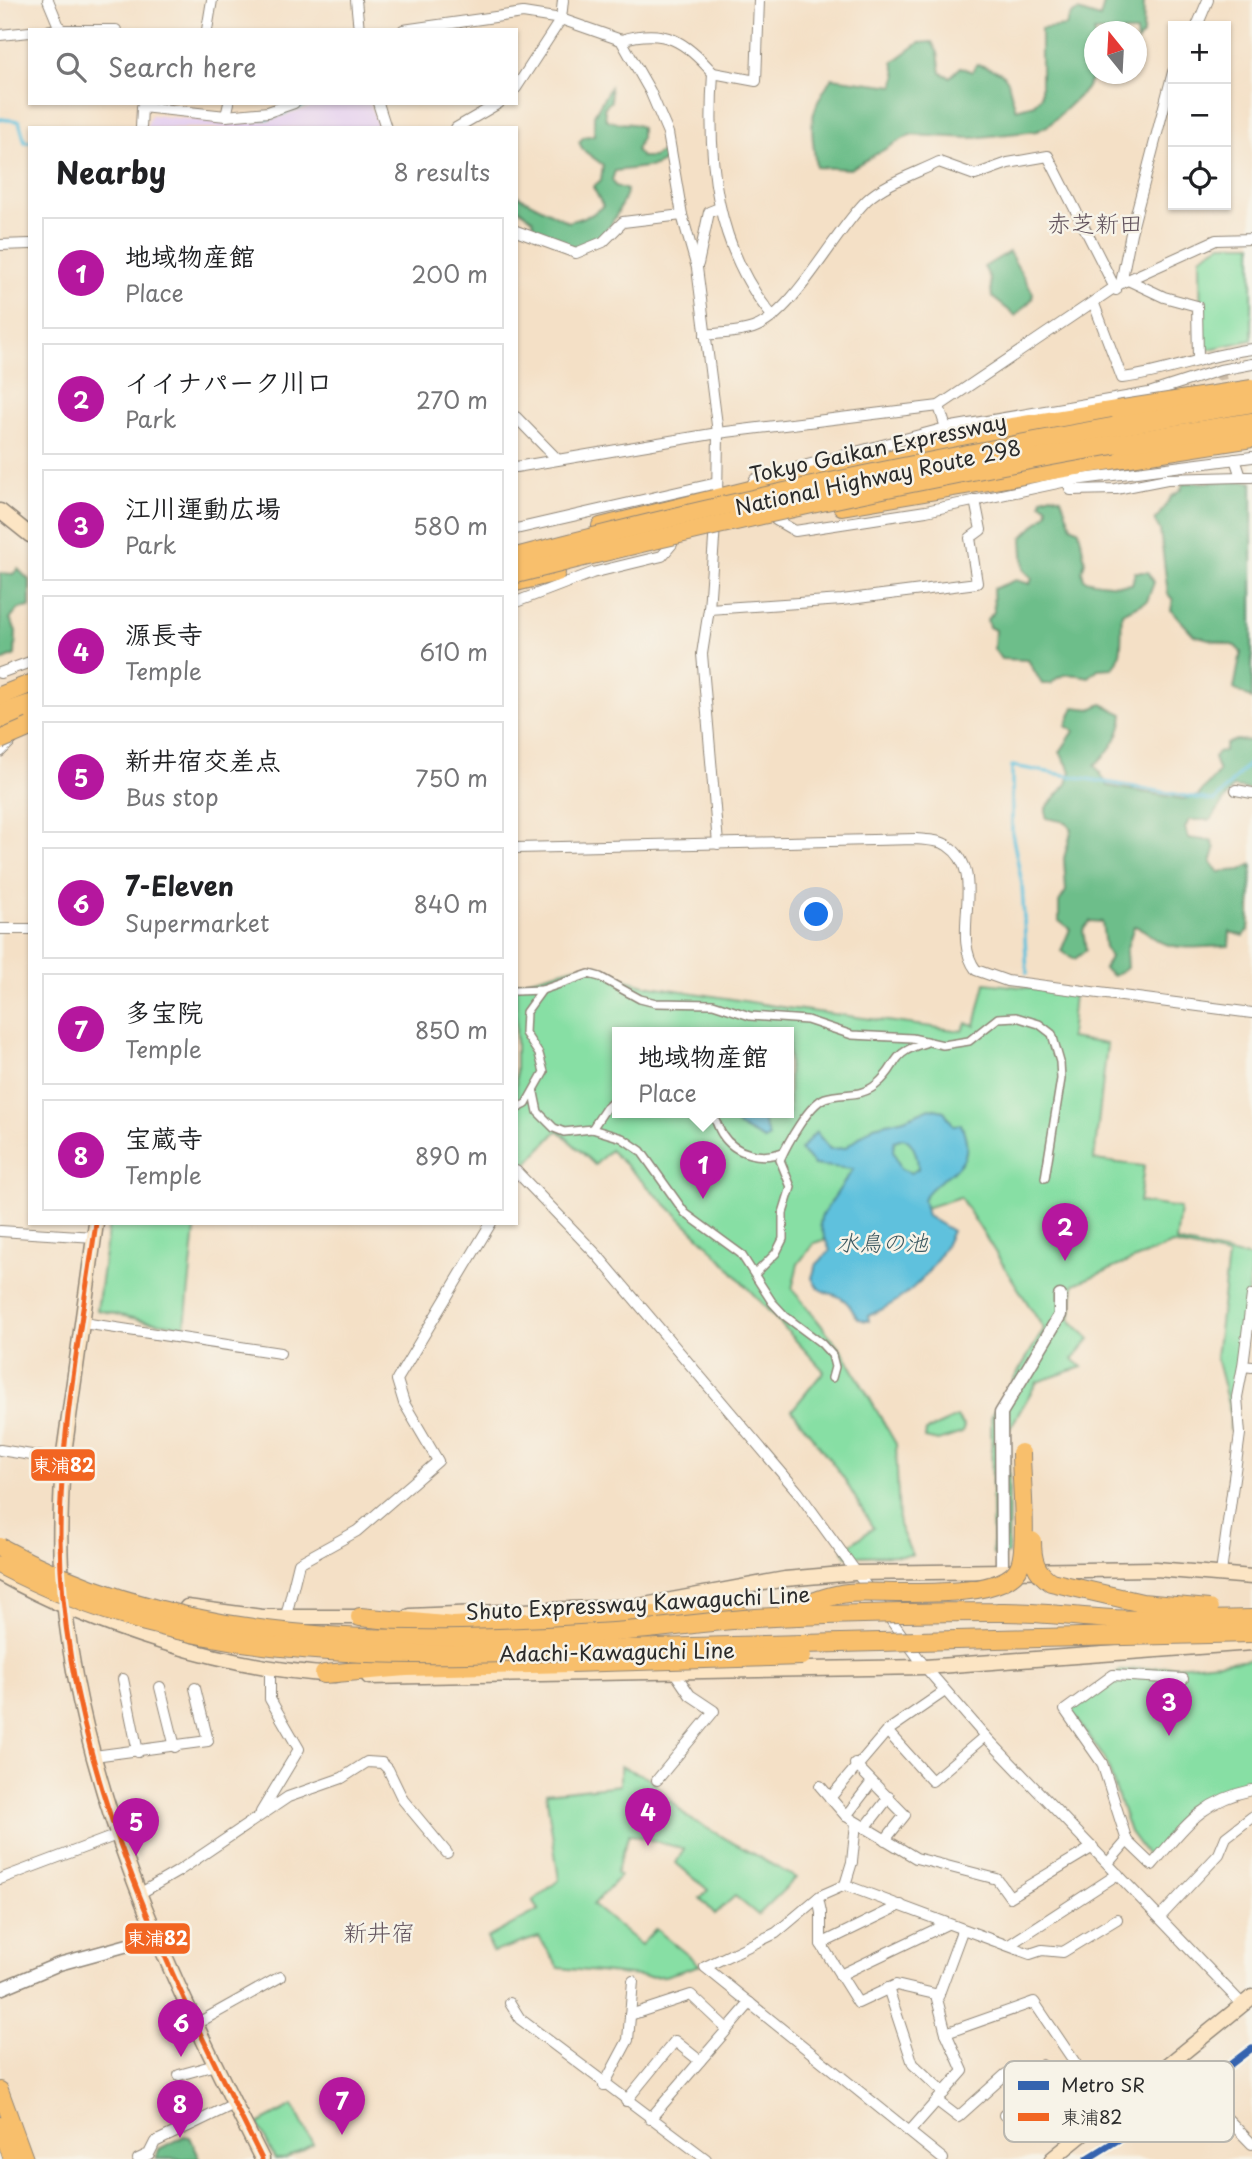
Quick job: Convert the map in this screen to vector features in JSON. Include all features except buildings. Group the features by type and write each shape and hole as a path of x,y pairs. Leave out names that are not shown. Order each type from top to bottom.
{"highway":[{"path":"898,457 1000,429 1252,388"},
{"name":"National Highway Route 298","path":"518,548 717,490 750,489 898,457 1252,395"},
{"name":"Tokyo Gaikan Expressway","path":"518,555 920,461 1252,403"},
{"name":"Tokyo Gaikan Expressway","path":"518,574 812,502 1041,457 1252,422"},
{"name":"National Highway Route 298","path":"518,582 715,533 842,506 1079,459 1252,432"},
{"path":"842,506 1252,438"},
{"path":"518,549 594,536"},
{"path":"0,684 28,676"},
{"path":"0,696 28,685"},
{"path":"0,706 28,696"},
{"path":"0,714 28,705"},
{"path":"0,728 27,725"},
{"path":"0,738 27,725"},
{"path":"360,1617 454,1626 711,1612 773,1617 846,1593 983,1589 1008,1581 1015,1574 1023,1556 1026,1453 1032,1556 1044,1578 1059,1585 1142,1603 1252,1610"},
{"name":"Shuto Expressway Kawaguchi Line","path":"0,1546 72,1582 149,1608 257,1631 308,1636 450,1638 596,1634 773,1617 1000,1611 1145,1620 1252,1619"},
{"name":"Shuto Expressway Kawaguchi Line","path":"0,1565 51,1591 118,1616 195,1636 286,1649 448,1653 1252,1633"},
{"path":"324,1674 406,1667 928,1651 1099,1637"},
{"path":"0,2090 25,2159"},
{"path":"0,2125 12,2159"}],"main road":[{"path":"0,511 28,533"},
{"path":"95,1230 63,1460 61,1568 81,1703 117,1835 139,1894 215,2065 262,2159"},
{"name":"Adachi-Kawaguchi Line","path":"0,1538 103,1586 153,1601 208,1611 286,1616 360,1617 639,1606 785,1579 854,1573 1156,1569 1252,1577"},
{"name":"Adachi-Kawaguchi Line","path":"0,1574 65,1606 167,1644 270,1668 324,1674 400,1678 925,1667 1252,1643"},
{"path":"1173,2061 1247,2001"},
{"path":"1052,2159 1074,2142"}],"street":[{"path":"48,0 55,28"},
{"path":"207,28 212,0"},
{"path":"356,0 359,28"},
{"path":"518,85 561,19 563,0"},
{"path":"417,28 523,13 561,19 621,40 637,35 669,36 693,50 713,73 756,81 759,0"},
{"path":"1199,21 1208,0"},
{"path":"0,35 28,32"},
{"path":"621,40 650,91 668,133 682,215 697,268 718,433 715,533 709,609 702,654 718,845"},
{"path":"713,73 711,169 719,208 743,275 773,317"},
{"path":"1122,284 1131,233 1170,84"},
{"path":"226,116 229,105"},
{"path":"141,126 142,107 226,116 268,112 288,105"},
{"path":"379,105 385,126"},
{"path":"459,126 496,105"},
{"path":"705,335 754,328 773,317 800,288 845,224 870,197 939,162 975,174 1008,163 1048,156 1122,284 1197,306 1198,359"},
{"path":"697,268 709,212 719,208"},
{"path":"518,232 576,253 603,242 623,222 682,215"},
{"path":"518,467 556,458 718,433 939,405 1122,284 1216,240 1252,239"},
{"path":"0,245 28,244"},
{"path":"1094,304 1122,378 1149,376 1198,359 1252,349"},
{"path":"1217,355 1220,370"},
{"path":"750,489 755,479 946,428 1149,393 1220,370 1252,364"},
{"path":"939,405 946,428"},
{"path":"518,419 556,458"},
{"path":"776,520 795,531 1067,481 1252,457"},
{"path":"1235,460 1241,477"},
{"path":"1067,481 1071,490 1116,489 1167,479 1252,477"},
{"path":"518,528 717,490"},
{"path":"709,609 842,600 977,583 970,538 981,530 975,500"},
{"path":"518,600 592,573 662,556 672,544"},
{"path":"0,673 28,663"},
{"path":"0,752 27,725"},
{"path":"1236,790 1252,793"},
{"path":"518,848 916,839 947,845 963,863 965,870 965,946 966,955 976,970 1007,981 1252,1013"},
{"path":"0,929 28,929"},
{"path":"518,991 542,990 589,974 600,977 640,999 656,1003 713,1004 750,1016 807,1020 852,1035 912,1038 926,1042 959,1044 998,1018 1016,1017 1039,1024 1052,1034 1061,1079 1045,1178"},
{"path":"518,1109 526,1104 534,1093 544,1072 539,1054 525,1033 524,1023 531,1003 542,990"},
{"path":"756,1273 776,1253 783,1239 783,1213 791,1187 780,1160 814,1104 822,1099 868,1090 879,1083 901,1052 926,1042"},
{"path":"534,1093 538,1112 554,1128 564,1132 592,1129 622,1138 641,1152 685,1213 725,1240 756,1273 772,1301 785,1316 821,1343 832,1355 835,1367 832,1378"},
{"path":"592,1129 612,1103"},
{"path":"714,1118 722,1135 737,1149 764,1158 783,1152"},
{"path":"518,1175 597,1255 798,1492 854,1573 925,1667 985,1736 1118,1874 1247,2001"},
{"path":"286,1616 299,1563 357,1531 438,1461 404,1403 397,1380 490,1225"},
{"path":"0,1231 95,1230"},
{"path":"1221,1573 1240,1434 1237,1397 1247,1366 1252,1295"},
{"path":"1002,1570 1001,1413 1060,1315 1060,1296"},
{"path":"83,1323 280,1353"},
{"path":"0,1450 63,1460"},
{"path":"259,1815 299,1749 270,1699 270,1668"},
{"path":"657,1780 713,1711 690,1695 676,1673"},
{"path":"1182,1679 1113,1675 1065,1710 1102,1763 1127,1841 1152,1865 1202,1811 1223,1797 1252,1790"},
{"path":"123,1679 138,1752"},
{"path":"160,1687 175,1747"},
{"path":"94,1756 208,1741 195,1688"},
{"path":"830,1798 855,1765 887,1731 945,1690"},
{"path":"887,1731 932,1782 985,1736"},
{"path":"139,1894 186,1867 288,1797 342,1778 367,1762 382,1763 388,1769 409,1808 447,1853"},
{"path":"855,1765 905,1815 885,1840"},
{"path":"846,1816 872,1782"},
{"path":"820,1786 846,1816 860,1826 916,1858 997,1879 1010,1897 1093,1847"},
{"path":"845,1885 860,1826 888,1797"},
{"path":"1161,1916 1219,1854 1226,1837 1252,1817"},
{"path":"0,1879 117,1835"},
{"path":"1108,1863 1127,1841"},
{"path":"1009,1945 1118,1874"},
{"path":"943,2159 705,1966 776,1933 818,1898 845,1885 962,1931 1030,1954 1042,1950 1063,1952 1117,1919"},
{"path":"818,1898 821,1944 858,2003 888,1988 913,1986 939,1994"},
{"path":"821,1944 901,1905"},
{"path":"840,1975 947,1924"},
{"path":"910,2131 963,2071 946,2032 937,2000 962,1931"},
{"path":"0,1989 59,1964 157,1937"},
{"path":"196,2024 280,1977"},
{"path":"604,2085 628,2040 633,1981"},
{"path":"888,1988 913,2064 958,2117 1004,2076"},
{"path":"630,2015 691,1996 727,2029"},
{"path":"946,2032 1034,2002 1074,2061"},
{"path":"650,2119 750,2003"},
{"path":"510,2004 520,2019 604,2085 706,2159"},
{"path":"626,2101 675,2041 700,2061"},
{"path":"179,2075 215,2065"},
{"path":"138,2159 149,2154 155,2142 234,2104"},
{"path":"1234,2126 1252,2144"}],"shaded area":[{"path":"318,105 371,105 377,126 147,126 151,115 231,124 269,121"}],"green space":[{"path":"1105,0 1144,0 1143,21 1084,21 1084,84 1089,84 1049,125 1037,131 971,138 910,135 850,169 816,167 813,120 818,101 832,78 894,86 897,76 893,62 919,43 932,42 938,53 941,73 950,77 961,67 972,72 977,64 998,71 1007,79 1016,109 1034,104 1041,96 1041,29 1066,26 1071,15 1078,11 1100,18"},
{"path":"610,87 611,101 604,108 606,119 641,127 641,138 636,150 641,157 653,157 664,150 667,160 655,166 615,171 612,180 615,186 627,190 605,232 587,246 563,245 534,227 533,219 518,208 518,196 568,222 591,215 603,206 593,187 601,180 603,165 583,150 579,142 584,137 594,135 594,115"},
{"path":"1221,244 1252,244 1252,340 1201,351 1200,257"},
{"path":"1009,252 1033,293 1032,299 1016,316 992,297 990,278 984,267"},
{"path":"1252,482 1252,699 1234,689 1241,652 1235,646 1194,635 1171,610 1173,600 1168,594 1160,530 1155,521 1171,497 1181,490 1183,483"},
{"path":"1051,495 1061,498 1071,526 1079,530 1085,561 1082,571 1084,579 1128,585 1132,584 1135,572 1148,572 1154,582 1147,601 1122,613 1121,650 1113,668 1098,669 1089,677 1063,675 1051,684 1042,684 1028,660 1001,659 994,649 995,630 989,627 987,619 994,612 993,589 1016,580 1030,584 1032,578 1024,570 1022,538 1048,512 1047,506 1041,503 1042,498"},
{"path":"18,569 28,579 28,607 19,609 10,619 16,631 15,655 0,662 0,573 13,574"},
{"path":"1102,704 1123,714 1114,742 1095,765 1108,786 1183,799 1198,796 1219,772 1214,758 1218,752 1224,751 1226,744 1236,740 1252,741 1252,790 1233,787 1211,820 1189,820 1185,828 1188,838 1212,841 1215,849 1211,863 1219,872 1241,870 1252,864 1249,929 1244,936 1230,932 1229,946 1171,945 1134,926 1126,951 1127,968 1113,976 1104,969 1110,957 1105,948 1102,922 1090,921 1083,930 1086,950 1075,959 1061,951 1070,929 1059,921 1059,902 1066,891 1064,858 1072,829 1066,822 1046,818 1046,808 1067,784 1071,771 1060,752 1074,731 1066,726 1074,707 1091,709"},
{"path":"597,965 623,979 645,985 787,1008 962,1031 966,1023 975,1025 985,983 1074,993 1070,1038 1107,1044 1094,1160 1144,1166 1139,1202 1180,1208 1176,1242 1252,1258 1230,1431 1230,1412 1216,1357 1228,1256 1172,1244 1074,1284 1070,1320 1090,1339 1073,1359 1082,1367 1037,1382 1009,1430 1008,1554 993,1555 991,1417 1044,1329 960,1197 814,1243 798,1264 792,1289 843,1352 896,1444 899,1525 912,1555 847,1556 843,1550 873,1528 843,1477 792,1410 824,1371 709,1246 610,1150 595,1165 558,1130 525,1166 518,1160 518,982 575,967"},
{"path":"109,1225 170,1225 195,1229 185,1326 97,1310"},
{"path":"957,1417 964,1427 962,1433 938,1441 925,1438 926,1431"},
{"path":"1252,1659 1252,1786 1217,1793 1183,1820 1149,1858 1130,1832 1105,1759 1069,1709 1119,1671"},
{"path":"620,1766 648,1777 687,1817 796,1878 758,1915 735,1896 715,1914 700,1898 708,1890 676,1863 684,1849 629,1834 616,1873 620,1876 593,1905 641,1945 656,1929 700,1965 665,1976 648,1977 559,1968 539,1937 493,1952 487,1938 539,1910 533,1901 559,1880 546,1793 620,1785"},
{"path":"293,2105 313,2144 285,2159 275,2159 258,2124"},
{"path":"184,2136 190,2137 200,2159 156,2159 159,2149"}],"water":[{"name":"水鳥の池","path":"930,1108 944,1111 954,1126 961,1124 966,1139 963,1160 923,1199 927,1216 952,1231 937,1259 919,1282 896,1301 868,1316 869,1321 863,1320 859,1319 848,1303 823,1291 812,1278 816,1265 830,1251 820,1225 821,1217 853,1169 814,1165 800,1150 816,1132 830,1149 845,1148 874,1126 904,1119","holes":["903,1138 915,1150 918,1165 918,1169 911,1173 901,1169 893,1151 894,1141"]},
{"path":"735,1118 762,1118 769,1137 764,1140 738,1126"}],"waterway":[{"path":"235,120 269,118 306,105"},
{"path":"0,119 19,121 25,142 28,142"},
{"path":"1027,973 1022,884 1012,833 1012,766 1215,801 1252,760"}],"tunnel":[{"path":"1220,370 1225,397"}],"metro line":[{"name":"SR","path":"1234,2062 1252,2048"},
{"name":"SR","path":"1087,2159 1114,2142"}],"transit line":[{"name":"東浦82","path":"96,1225 72,1381 61,1500 60,1539 65,1621 79,1702 99,1781 156,1936 262,2159"}],"place":[{"name":"地域物産館","path":"703,1199"},
{"name":"イイナパーク川口","path":"1065,1261"},
{"name":"江川運動広場","path":"1169,1736"},
{"name":"源長寺","path":"648,1846"},
{"name":"新井宿交差点","path":"136,1856"},
{"name":"7-Eleven","path":"181,2057"},
{"name":"多宝院","path":"342,2135"},
{"name":"宝蔵寺","path":"180,2138"}],"district":[{"name":"赤芝新田","path":"1095,224"},
{"name":"新井宿","path":"379,1933"}]}
